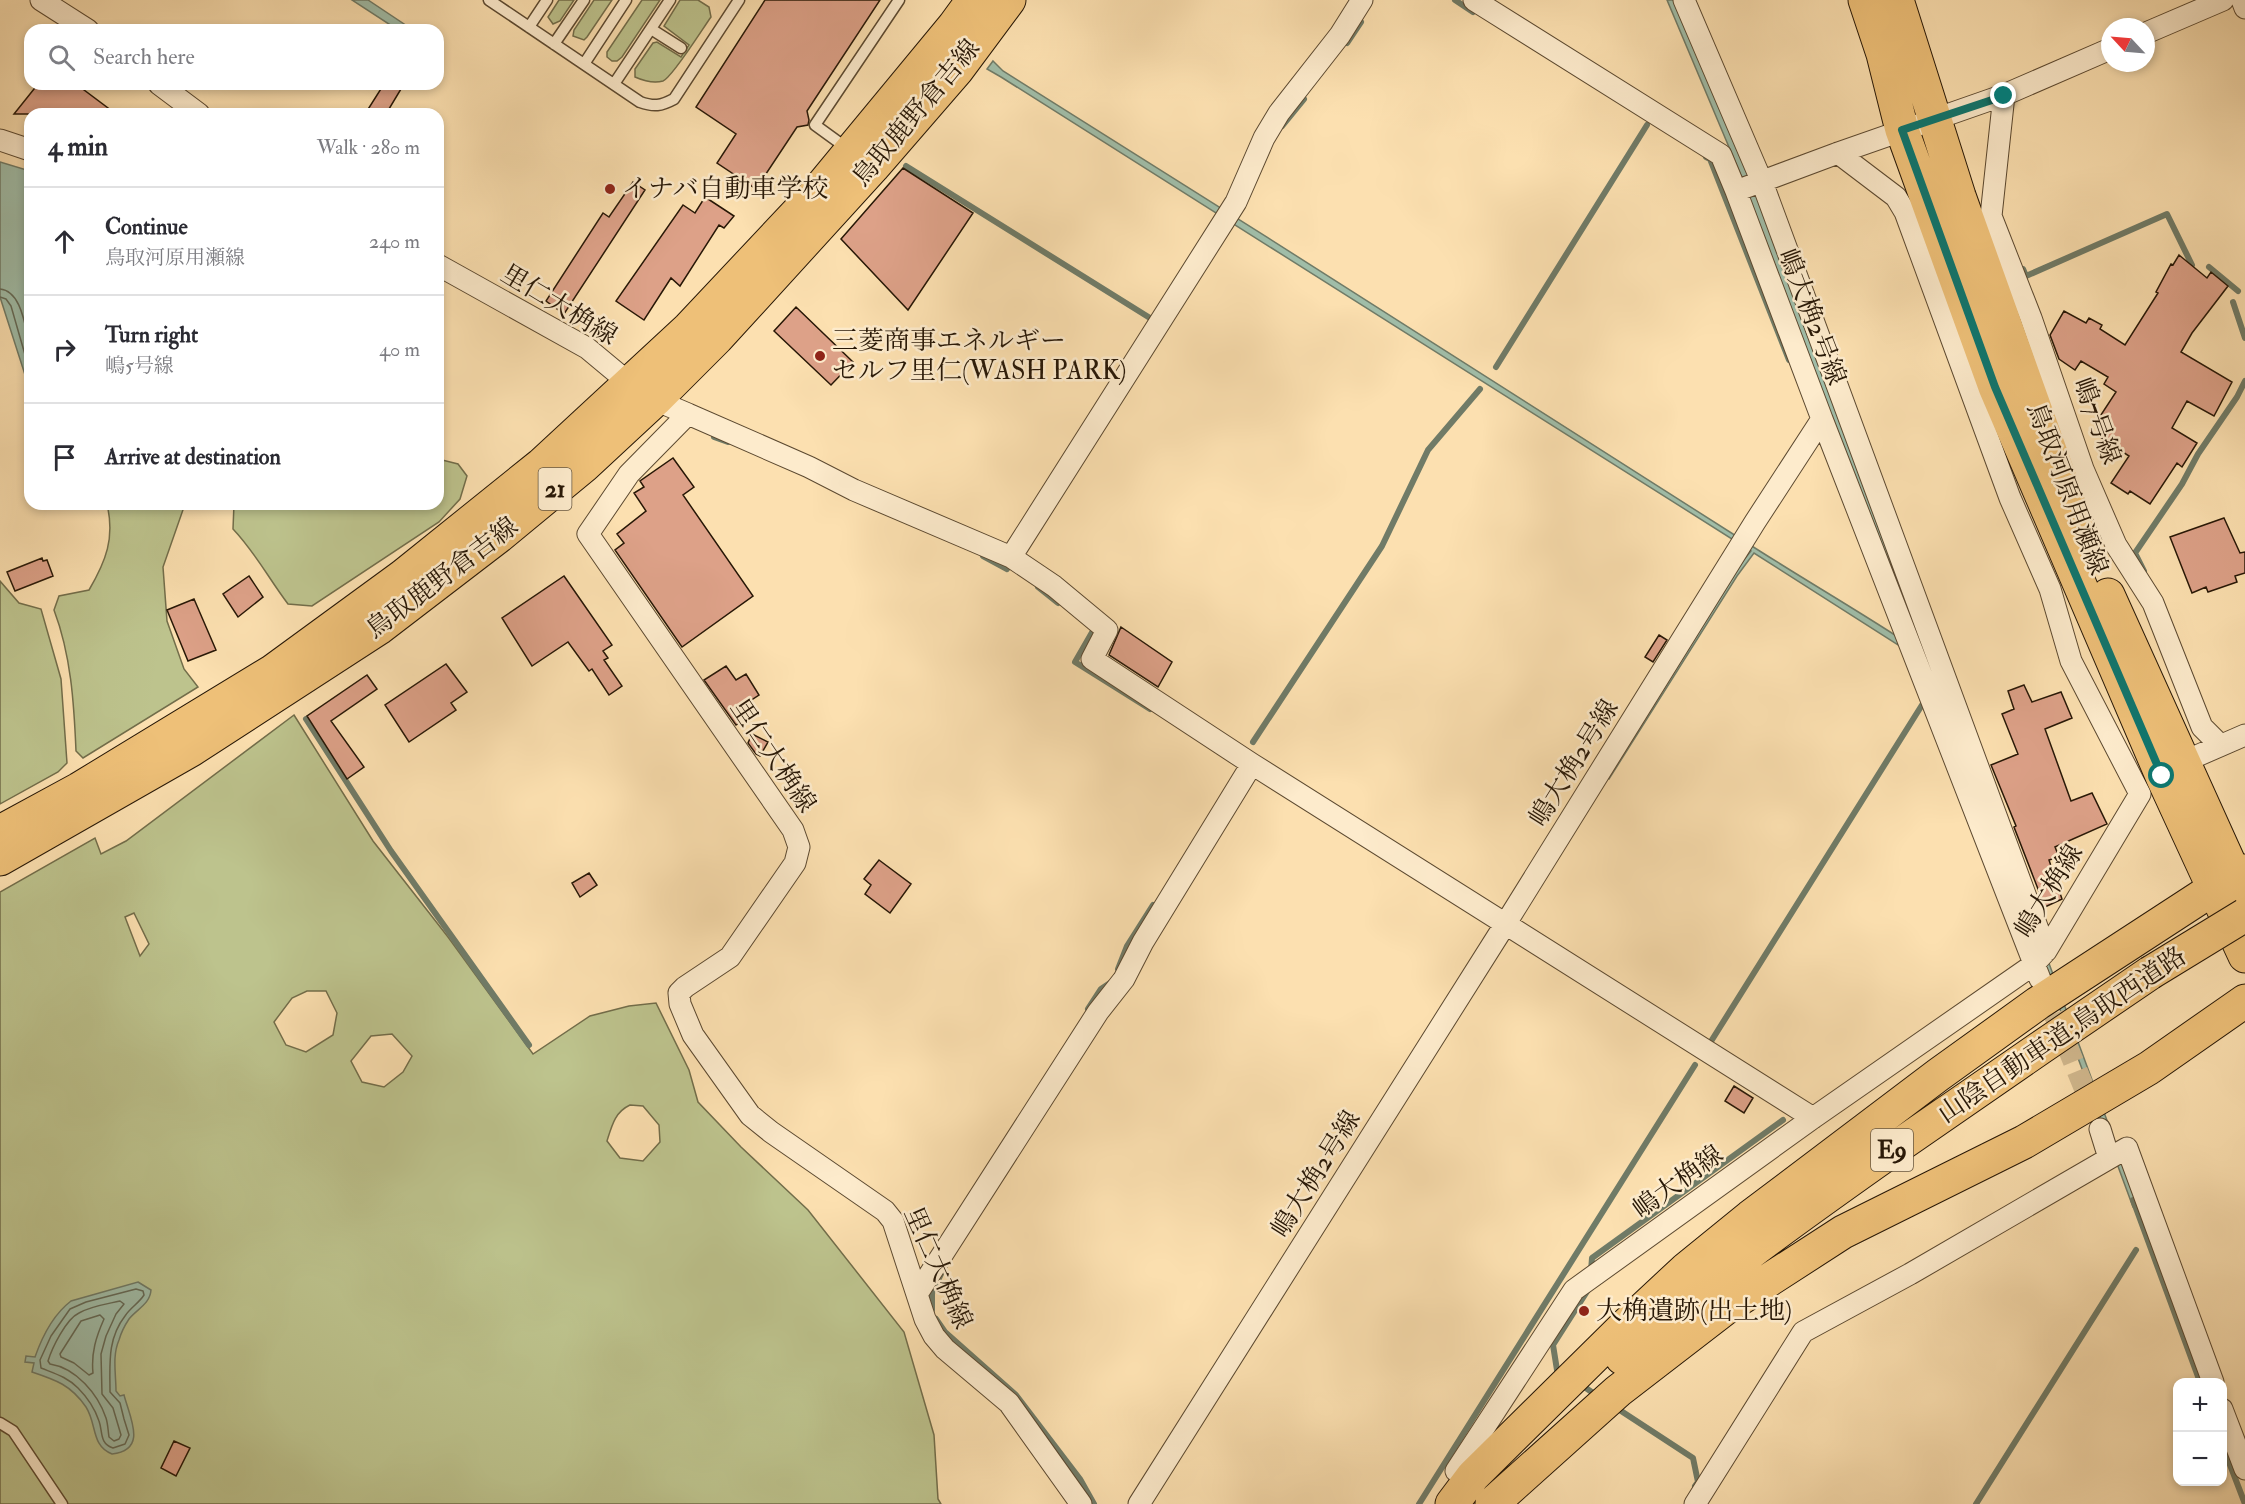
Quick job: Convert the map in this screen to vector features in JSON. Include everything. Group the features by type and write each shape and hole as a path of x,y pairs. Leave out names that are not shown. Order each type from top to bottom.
{"main road":[{"name":"鳥取鹿野倉吉線","path":"0,859 191,750 379,628 499,536 585,465 689,328 816,193 973,0"},
{"name":"鳥取鹿野倉吉線","path":"0,832 79,789 273,671 403,576 541,465 717,338 873,167 957,70 1009,0"},
{"name":"鳥取河原用瀬線","path":"1865,0 1883,54 1917,125"},
{"name":"鳥取河原用瀬線","path":"1897,0 1917,125 1995,387 2162,777 2235,884 2245,956"},
{"path":"1490,1504 1618,1391 1686,1269 1920,1088 2038,1003 2235,884"},
{"name":"山陰自動車道;鳥取西道路","path":"1468,1504 1550,1425 1735,1264 1827,1196 2032,1052 2154,977 2245,915"},
{"name":"山陰自動車道;鳥取西道路","path":"2154,977 2245,928"},
{"path":"1452,1504 1473,1476 1645,1342 1727,1307 1843,1232 2024,1142 2149,1068 2245,1001"}],"street":[{"path":"41,0 79,24"},
{"path":"1011,557 1236,202 1269,130 1340,35 1362,0"},
{"name":"嶋大桷2号線","path":"1139,1504 1506,923 1755,522 1822,419 1721,155 1474,0"},
{"path":"1684,0 1762,182 2040,965"},
{"path":"2155,29 2223,0"},
{"path":"2242,0 2245,8"},
{"path":"1736,191 2004,96 2101,53"},
{"path":"167,90 191,108"},
{"name":"嶋7号線","path":"2004,96 1990,216 2031,318 2083,469 2116,545 2154,603 2202,727 2220,746"},
{"path":"0,140 24,148"},
{"path":"1838,153 1896,197 1905,212 2010,498 2050,589 2071,661 2162,777 2245,735"},
{"name":"里仁大桷線","path":"444,268 587,348 642,392 688,414 630,474 588,534 793,830 799,847 795,863 730,957 685,987 679,993 680,1004 693,1035 750,1115 885,1211 893,1221 925,1319 934,1336 945,1349 1010,1402 1081,1504"},
{"path":"688,414 809,467 874,499 1011,557 1054,586 1107,630 1092,659 1252,764 1813,1118"},
{"path":"1822,419 2040,965"},
{"path":"917,1293 1098,1012 1124,979 1143,942 1252,764"},
{"name":"嶋大桷線","path":"1456,1471 1574,1290 1813,1118 2040,965 2162,777"},
{"path":"2100,1129 2118,1153 2211,1378"},
{"path":"1695,1504 1803,1332 1910,1274 2118,1153"},
{"path":"2227,1420 2245,1469"}],"lane":[{"path":"489,0 640,102 652,107 664,105 674,99 736,1"},
{"path":"529,27 547,0"},
{"path":"554,44 584,0"},
{"path":"584,64 626,0"},
{"path":"614,84 670,0"},
{"path":"851,152 815,125 899,0"},
{"path":"651,29 681,48"},
{"path":"0,1423 13,1431 62,1504"}],"green space":[{"path":"559,0 574,0 560,21 553,24 548,17"},
{"path":"594,0 612,0 584,40 573,36 574,30"},
{"path":"642,0 660,0 622,57 617,61 612,61 607,57 607,52"},
{"path":"680,0 698,0 709,7 711,17 667,78 656,82 635,77 635,69 653,43 657,42 681,57 689,45 664,26"},
{"path":"444,460 458,464 467,476 460,499 439,522 312,606 288,604 233,529 234,510 444,510"},
{"path":"108,510 183,510 163,567 167,621 184,669 198,687 83,758 76,751 73,697 68,662 54,610 59,596 89,590 107,549"},
{"path":"0,581 19,603 41,609 61,679 67,763 58,772 0,804"},
{"path":"294,715 373,841 448,937 533,1054 590,1016 629,1006 656,1003 689,1070 698,1102 741,1147 808,1210 904,1332 934,1435 938,1499 941,1504 0,1504 0,892 95,838 101,854 126,841","holes":["134,913 149,944 140,956 125,917","307,991 326,991 337,1013 333,1035 306,1052 286,1045 274,1022 292,998","392,1034 412,1056 403,1072 384,1087 362,1082 351,1061 371,1036","630,1105 643,1106 659,1125 660,1142 643,1161 620,1158 607,1141 615,1120"]}],"water":[{"path":"352,0 368,0 404,24 389,24"},
{"path":"1667,0 1675,0 1749,175 2047,958 2139,1207 2133,1207 2044,966 1890,572 1742,178"},
{"path":"993,61 1003,71 1898,637 1898,645 1754,553 1737,576 1609,779 1606,777 1735,571 1751,551 987,69"},
{"path":"0,162 24,169 24,372 0,297"},
{"path":"138,1282 151,1290 150,1295 146,1303 132,1315 126,1324 117,1346 115,1359 116,1391 120,1396 124,1395 134,1432 133,1440 130,1446 123,1451 112,1454 105,1450 97,1440 86,1407 75,1393 56,1381 32,1372 34,1363 25,1362 26,1356 35,1357 49,1326 71,1301"}],"building":[{"path":"765,0 880,0 807,111 808,125 797,127 756,189 717,163 736,134 696,107"},
{"path":"33,90 84,90 108,108 24,108 24,114 14,114"},
{"path":"380,90 400,90 390,108 369,108"},
{"path":"903,168 973,213 908,310 841,239"},
{"path":"633,182 645,190 564,314 546,301 603,213 609,217"},
{"path":"705,197 734,216 724,228 719,225 680,286 671,278 644,320 616,301 683,205 695,213"},
{"path":"2179,255 2207,278 2211,272 2228,286 2192,333 2181,352 2232,382 2214,416 2187,401 2172,428 2197,443 2182,467 2177,463 2150,504 2130,491 2128,494 2111,483 2129,456 2100,437 2107,427 2097,421 2116,392 2104,384 2108,377 2081,361 2075,370 2059,359 2050,335 2064,311 2086,323 2089,318 2102,325 2100,329 2125,345 2158,293 2156,292 2171,264 2173,265"},
{"path":"796,307 853,362 831,385 774,331"},
{"path":"673,458 694,487 683,495 753,596 682,647 615,550 624,543 617,534 646,511 634,493 644,487 640,481"},
{"path":"2224,518 2240,553 2245,552 2245,573 2235,576 2237,582 2208,592 2206,587 2192,593 2170,537"},
{"path":"42,558 43,561 47,560 53,576 15,591 7,572"},
{"path":"249,576 263,597 238,617 223,594"},
{"path":"564,576 612,645 603,651 608,658 604,660 622,686 609,695 592,669 589,671 568,642 532,666 502,618"},
{"path":"194,599 216,650 188,661 167,610"},
{"path":"1121,627 1172,662 1158,687 1109,655"},
{"path":"1659,635 1667,640 1653,662 1645,657"},
{"path":"446,664 467,692 451,703 456,710 409,742 385,705"},
{"path":"726,666 736,680 746,674 759,695 750,701 757,711 736,725 704,680"},
{"path":"367,675 377,689 331,721 364,767 347,779 307,716"},
{"path":"2024,685 2032,702 2061,692 2072,718 2045,729 2071,801 2092,793 2107,824 2055,847 2059,857 2049,860 2062,899 2045,907 1991,765 2018,754 2002,714 2014,709 2008,691"},
{"path":"752,734 768,742 760,756 748,743"},
{"path":"879,860 911,884 890,913 865,894 871,885 864,879"},
{"path":"589,873 597,885 580,897 572,883"},
{"path":"1734,1086 1753,1098 1744,1113 1725,1101"},
{"path":"174,1441 190,1448 176,1476 161,1468"}],"waterway":[{"path":"1455,0 1473,12"},
{"path":"1347,43 1361,22"},
{"path":"1282,126 1304,99"},
{"path":"1496,367 1647,125"},
{"path":"1706,157 1710,159 1789,360"},
{"path":"906,166 1150,318"},
{"path":"2023,269 2026,276 2167,214 2192,265"},
{"path":"2209,267 2238,291"},
{"path":"2233,302 2245,338"},
{"path":"2144,571 2135,553 2182,484 2198,454 2237,397 2245,381"},
{"path":"1253,742 1382,546 1428,450 1480,389"},
{"path":"714,437 728,442"},
{"path":"983,556 1007,569"},
{"path":"1038,587 1058,603"},
{"path":"1091,627 1094,629 1075,662 1150,709"},
{"path":"1710,1043 1922,705"},
{"path":"306,719 391,851 529,1045"},
{"path":"1118,969 1127,946 1153,905"},
{"path":"1088,1009 1101,989 1110,983"},
{"path":"1419,1504 1695,1065"},
{"path":"1591,1271 1592,1258 1783,1120"},
{"path":"2133,1200 2199,1378"},
{"path":"1976,1504 2136,1250"},
{"path":"932,1310 932,1293 941,1274"},
{"path":"1564,1374 1557,1370 1553,1345 1588,1290"},
{"path":"936,1319 945,1332 1016,1395 1080,1479 1094,1504"},
{"path":"1580,1384 1599,1397"},
{"path":"1615,1407 1693,1458 1698,1482 1695,1486"},
{"path":"2227,1457 2245,1504"}],"tunnel":[{"path":"2042,985 2094,1112"}],"place":[{"name":"イナバ自動車学校","path":"610,189"},
{"name":"三菱商事エネルギー セルフ里仁(WASH PARK)","path":"820,356"},
{"name":"大桷遺跡(出土地)","path":"1584,1311"}],"route":[{"path":"2004,96 1902,130 1995,387 2162,776"}]}
